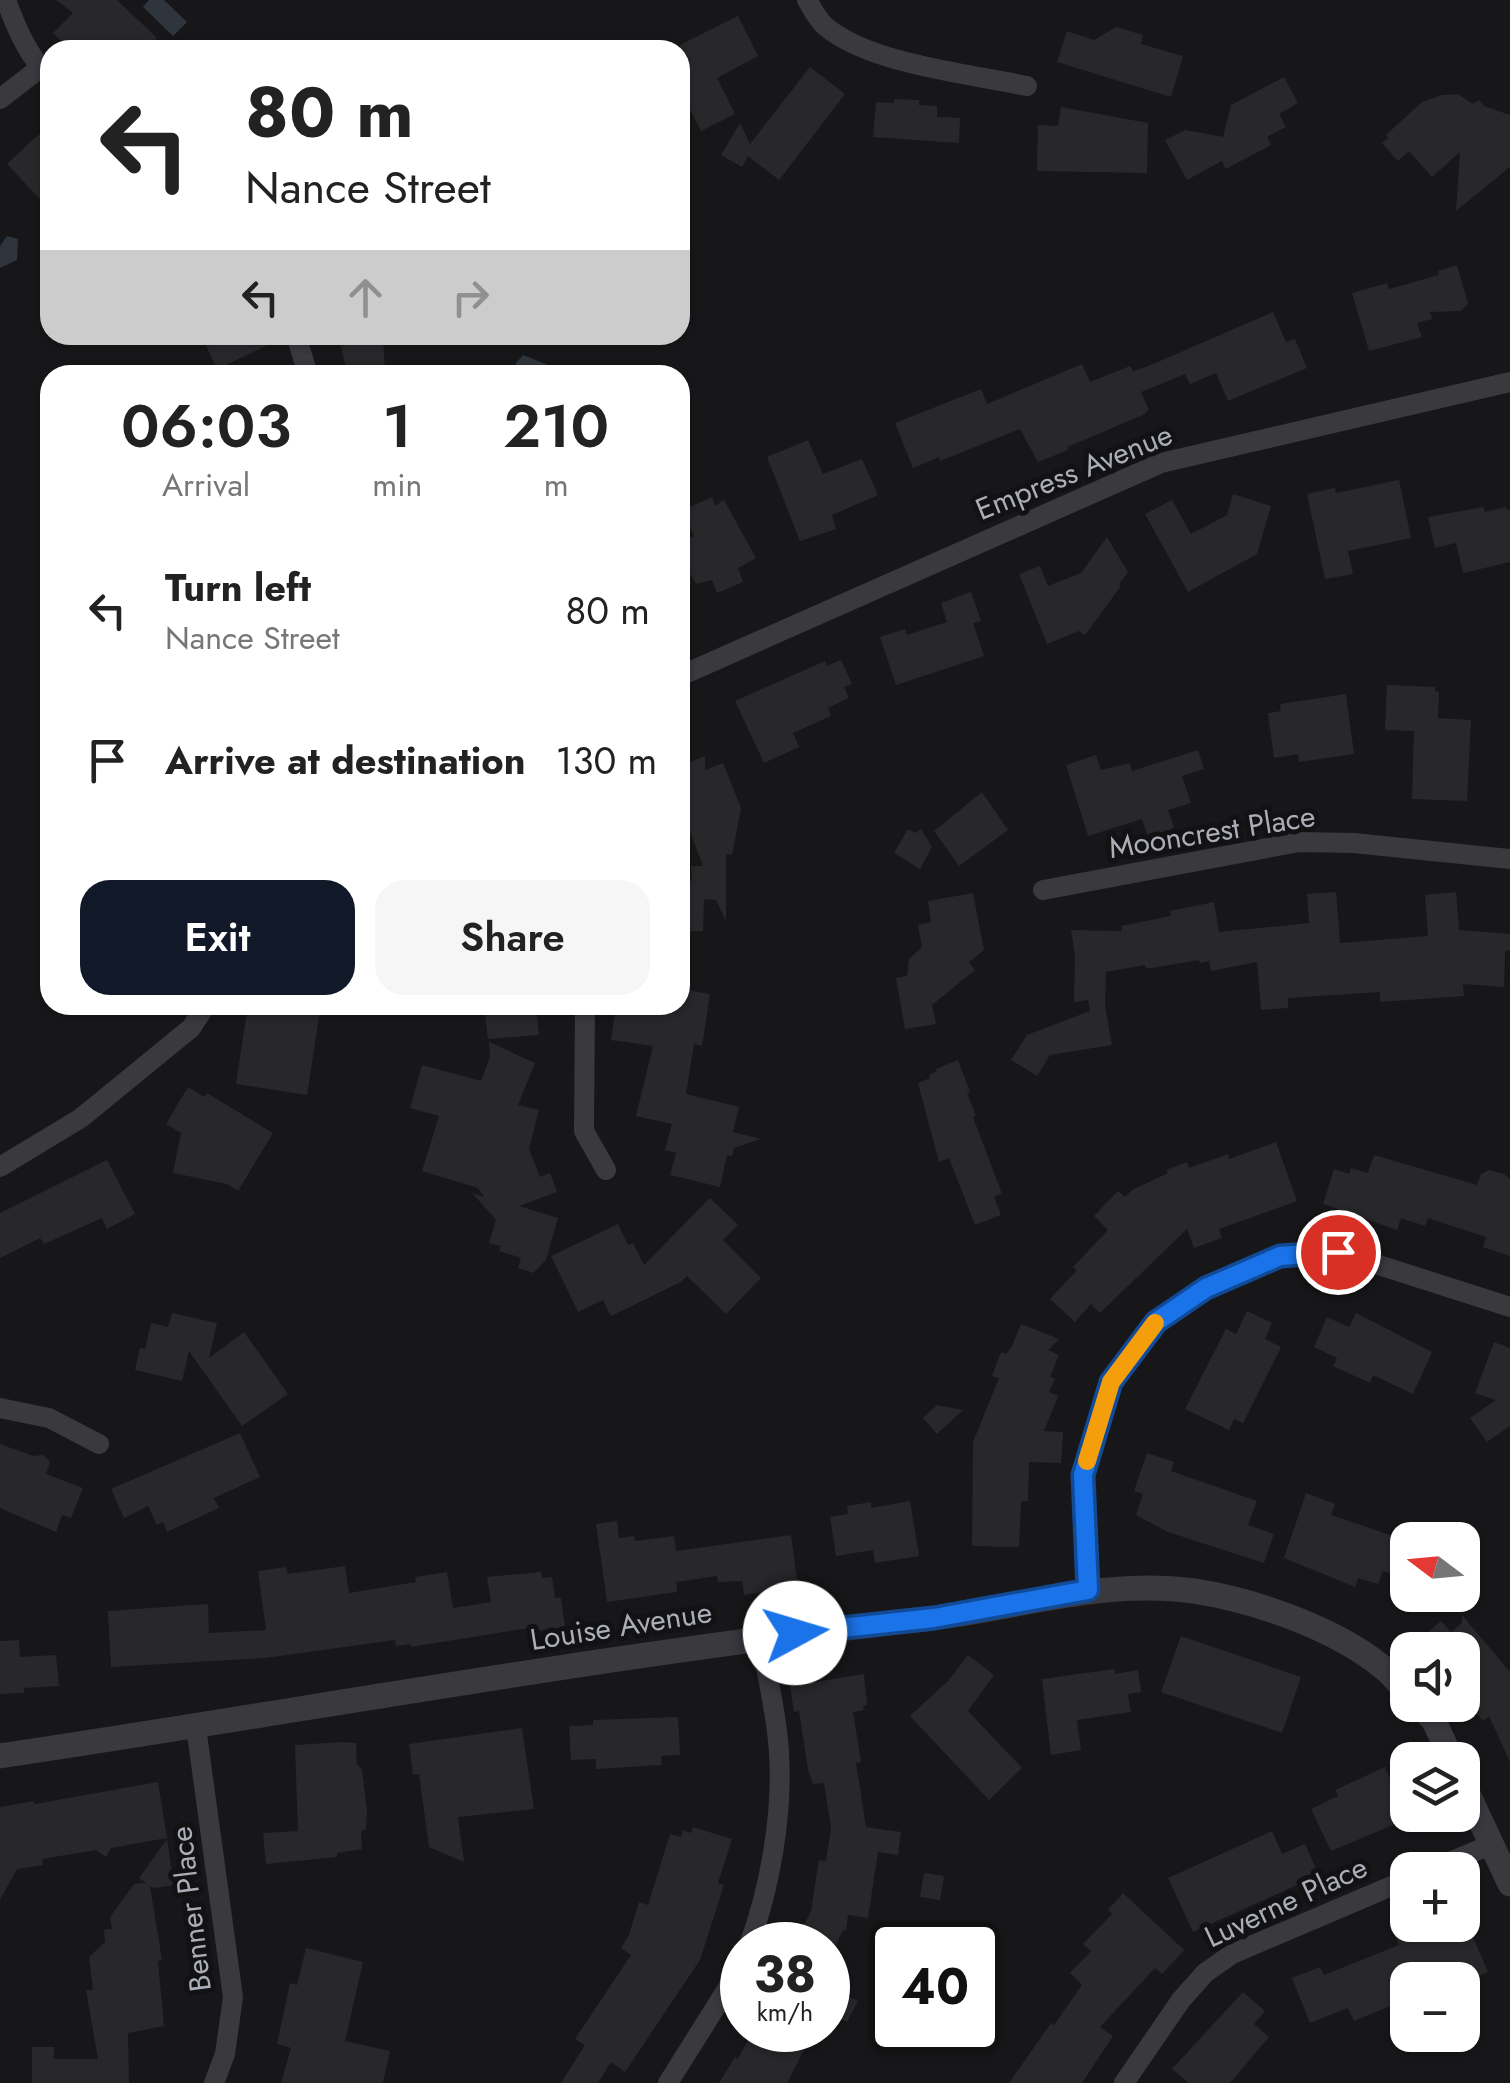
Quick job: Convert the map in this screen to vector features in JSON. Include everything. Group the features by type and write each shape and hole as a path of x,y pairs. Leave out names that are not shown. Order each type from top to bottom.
{"street":[{"path":"6,0 16,28 40,64"},
{"path":"806,0 822,24 876,54 1027,86"},
{"path":"0,100 40,75"},
{"name":"Empress Avenue","path":"690,672 1162,463 1510,382"},
{"name":"Mooncrest Place","path":"1044,890 1299,842 1354,843 1510,860"},
{"path":"0,1167 80,1118 190,1028 199,1015"},
{"path":"585,1015 584,1131 606,1170"},
{"path":"1088,1590 1083,1475 1111,1382 1156,1322 1206,1288 1280,1256 1338,1252 1510,1307"},
{"path":"0,1408 49,1418 99,1444"},
{"name":"Louise Avenue","path":"0,1756 760,1637 934,1618 1088,1590 1140,1587 1195,1591 1244,1603 1328,1632 1390,1674"},
{"path":"758,1922 775,1830 779,1754 760,1637"},
{"name":"Benner Place","path":"196,1727 233,1997 225,2054 214,2083"},
{"path":"1480,1819 1510,1884"},
{"path":"1473,1852 1492,1844"},
{"name":"Luverne Place","path":"1124,2083 1180,2000 1205,1972 1232,1954 1390,1887"},
{"path":"668,2083 720,2000"}],"shaded area":[{"path":"149,0 164,0 187,22 173,36 143,7"},
{"path":"7,236 18,239 17,260 0,268 0,246"},
{"path":"523,355 548,365 516,365"}],"building":[{"path":"56,0 117,0 157,38 60,40 53,33 73,13"},
{"path":"738,16 758,56 717,78 735,114 701,131 690,110 690,40"},
{"path":"1116,27 1143,35 1141,44 1183,56 1171,97 1057,62 1067,31 1094,40"},
{"path":"810,67 845,94 779,180 748,156 742,167 721,155 740,123 750,144"},
{"path":"1284,77 1298,103 1279,114 1286,127 1267,137 1271,145 1226,169 1222,161 1187,180 1165,140 1185,130 1223,137 1231,105"},
{"path":"1458,94 1473,104 1479,100 1484,106 1510,115 1510,167 1456,211 1460,152 1432,177 1409,151 1398,161 1382,143 1422,102"},
{"path":"894,99 919,100 919,105 937,106 937,117 960,118 959,143 873,137 876,102 894,103"},
{"path":"1061,107 1148,123 1147,173 1037,171 1038,125 1058,126"},
{"path":"40,135 40,199 7,164"},
{"path":"1457,265 1468,303 1461,311 1430,312 1432,319 1417,323 1422,337 1369,351 1352,293 1387,283 1389,289 1439,275 1438,271"},
{"path":"1273,312 1286,342 1295,339 1307,368 1228,401 1216,373 1190,384 1185,374 1141,392 1149,410 1143,415 1038,462 1020,429 913,468 895,423 981,389 987,404 1082,364 1090,382 1130,366 1133,371"},
{"path":"206,345 268,345 226,365 215,365"},
{"path":"340,345 384,345 384,365 346,365"},
{"path":"808,440 823,474 862,459 878,495 832,515 836,529 800,541 767,457"},
{"path":"1399,480 1411,538 1348,551 1353,574 1325,579 1307,494 1335,488 1336,493"},
{"path":"1233,494 1271,506 1257,554 1188,592 1145,514 1172,500 1191,534 1227,515"},
{"path":"712,497 715,506 724,500 756,558 738,568 743,582 717,593 712,580 696,584 690,574 690,538 694,536 690,507"},
{"path":"1483,507 1485,512 1506,507 1510,510 1510,562 1463,573 1456,543 1435,548 1428,517"},
{"path":"1107,537 1128,572 1121,586 1085,635 1079,631 1047,644 1019,574 1040,566 1048,586 1081,573"},
{"path":"971,592 981,621 973,623 984,656 896,685 880,637 905,629 907,635 947,622 941,603"},
{"path":"841,660 852,684 844,687 849,698 828,708 831,716 793,733 799,747 764,763 735,701 825,661 827,666"},
{"path":"1387,685 1435,687 1439,692 1438,718 1471,720 1467,801 1412,799 1414,731 1385,730"},
{"path":"1346,694 1354,754 1299,762 1298,754 1274,758 1268,713 1281,711 1280,704"},
{"path":"1198,750 1204,769 1182,776 1191,803 1168,810 1174,827 1171,830 1147,834 1142,819 1088,836 1066,765 1096,755 1101,770 1130,763 1132,771"},
{"path":"705,756 705,770 723,763 741,808 732,855 726,854 726,921 716,900 704,899 703,931 690,931 691,866 703,866 690,832 690,762"},
{"path":"982,792 1008,830 959,866 934,831"},
{"path":"908,829 915,833 921,829 932,847 920,869 894,853"},
{"path":"1336,892 1340,943 1428,936 1425,895 1456,892 1459,930 1510,934 1510,950 1505,951 1504,987 1463,984 1464,996 1380,1002 1380,992 1288,998 1288,1008 1261,1010 1257,962 1211,971 1209,961 1199,960 1152,968 1145,965 1106,972 1105,1006 1112,1045 1050,1055 1037,1076 1011,1060 1027,1035 1090,1011 1088,1000 1074,1002 1071,930 1122,931 1121,926 1214,902 1219,932 1309,923 1307,894"},
{"path":"973,893 984,950 969,962 975,970 932,1005 936,1024 905,1029 896,978 907,976 909,959 922,947 918,925 931,922 928,901"},
{"path":"690,991 710,994 702,1046 694,1044 686,1094 739,1107 733,1132 761,1139 734,1148 732,1156 727,1155 720,1187 670,1175 676,1153 665,1150 672,1124 636,1116 653,1046 611,1040 615,1015 690,1015"},
{"path":"246,1015 319,1015 307,1095 236,1084"},
{"path":"485,1015 537,1015 539,1035 488,1039"},
{"path":"489,1042 535,1063 518,1105 539,1110 529,1149 540,1177 550,1173 557,1192 519,1206 558,1218 546,1260 533,1273 518,1268 521,1258 489,1243 496,1220 472,1193 484,1197 478,1188 422,1171 439,1116 410,1108 422,1065 481,1081 490,1057"},
{"path":"958,1060 970,1092 967,1093 976,1116 973,1117 1002,1194 994,1197 1001,1215 975,1225 949,1158 939,1162 918,1083 930,1078 936,1069"},
{"path":"188,1087 204,1097 207,1093 273,1133 238,1191 227,1184 173,1173 181,1133 166,1124"},
{"path":"1276,1142 1297,1201 1219,1229 1222,1238 1194,1248 1187,1229 1100,1313 1091,1304 1075,1322 1050,1299 1108,1230 1094,1216 1118,1191 1125,1197 1168,1173 1166,1170 1187,1162 1189,1168"},
{"path":"1374,1155 1477,1185 1481,1174 1489,1170 1504,1174 1510,1179 1510,1256 1483,1247 1486,1237 1428,1218 1425,1226 1401,1218 1397,1230 1323,1204 1334,1169 1349,1174 1351,1168 1368,1173"},
{"path":"107,1160 135,1214 107,1229 102,1218 44,1244 40,1238 0,1258 0,1213"},
{"path":"710,1198 738,1225 723,1240 761,1278 726,1314 687,1276 611,1316 603,1300 578,1312 551,1256 618,1224 644,1265"},
{"path":"1247,1311 1272,1323 1265,1339 1281,1347 1243,1423 1234,1419 1229,1430 1185,1409 1226,1329 1236,1334"},
{"path":"172,1313 217,1323 209,1358 244,1332 288,1394 242,1426 189,1351 182,1381 135,1370 151,1323 168,1327"},
{"path":"1356,1313 1432,1352 1413,1394 1373,1375 1370,1383 1333,1366 1337,1358 1314,1347 1327,1317 1349,1327"},
{"path":"1021,1324 1059,1339 1048,1350 1059,1355 1049,1392 1058,1396 1044,1431 1063,1432 1061,1463 1029,1462 1028,1501 1021,1501 1019,1547 972,1546 973,1442 999,1378 992,1376 1001,1352 1006,1354 1011,1348"},
{"path":"1494,1342 1510,1348 1510,1426 1487,1442 1470,1418 1496,1400 1475,1393"},
{"path":"937,1405 963,1410 937,1434 923,1418"},
{"path":"240,1433 260,1477 214,1498 219,1508 167,1532 163,1522 157,1525 148,1506 124,1518 111,1489"},
{"path":"0,1444 33,1456 43,1455 50,1462 46,1474 83,1488 71,1518 62,1515 56,1532 0,1508"},
{"path":"1147,1453 1174,1462 1171,1471 1257,1501 1248,1525 1274,1534 1264,1563 1168,1532 1136,1515 1143,1494 1134,1491"},
{"path":"1306,1493 1335,1504 1331,1515 1390,1535 1390,1573 1383,1571 1378,1584 1358,1578 1355,1587 1284,1558"},
{"path":"910,1501 919,1556 875,1563 873,1550 836,1556 830,1517 848,1514 847,1506 871,1502 871,1508"},
{"path":"617,1521 619,1538 634,1536 635,1541 674,1536 676,1551 791,1535 798,1587 744,1595 742,1581 718,1582 717,1576 676,1582 677,1592 607,1602 596,1524"},
{"path":"345,1566 349,1593 416,1582 415,1577 447,1572 453,1608 491,1602 487,1577 541,1572 542,1578 552,1577 555,1598 561,1598 565,1627 536,1631 535,1627 411,1647 396,1646 395,1640 265,1658 111,1667 108,1611 208,1604 209,1633 266,1630 258,1571 286,1567 288,1574"},
{"path":"1462,1615 1476,1632 1451,1632 1462,1623"},
{"path":"1441,1621 1451,1632 1428,1632"},
{"path":"1181,1636 1301,1677 1282,1733 1161,1692"},
{"path":"1480,1636 1510,1672 1510,1762 1489,1716 1483,1721"},
{"path":"19,1640 20,1657 56,1655 59,1686 0,1694 0,1641"},
{"path":"968,1655 994,1675 968,1711 1022,1768 989,1800 910,1716 949,1680"},
{"path":"1115,1669 1115,1674 1138,1670 1141,1692 1128,1694 1131,1712 1077,1720 1081,1750 1051,1755 1042,1679"},
{"path":"864,1674 867,1705 864,1710 853,1712 866,1827 901,1832 898,1855 878,1852 868,1918 848,1915 847,1922 806,1922 811,1911 819,1860 826,1861 831,1828 824,1783 813,1784 808,1770 799,1711 794,1712 790,1686"},
{"path":"678,1717 680,1755 661,1756 662,1765 596,1769 596,1759 571,1760 569,1726 593,1725 593,1720"},
{"path":"522,1728 534,1809 458,1817 464,1862 429,1847 419,1774 413,1775 409,1744"},
{"path":"356,1743 357,1765 362,1769 367,1812 366,1829 361,1831 362,1849 337,1853 337,1857 266,1864 263,1833 298,1831 295,1745"},
{"path":"1385,1767 1390,1778 1390,1826 1331,1851 1311,1809 1338,1796 1335,1790"},
{"path":"158,1782 167,1838 111,1848 106,1857 96,1850 42,1859 43,1865 17,1869 0,1900 0,1807"},
{"path":"693,1827 732,1839 718,1883 724,1885 700,1960 625,2072 611,2062 598,2083 561,2083 585,2045 575,2039 631,1955 621,1948 639,1902 648,1905 670,1834 681,1837 683,1830 691,1833"},
{"path":"1272,1831 1282,1854 1305,1844 1319,1875 1193,1932 1168,1878"},
{"path":"167,1839 174,1885 150,1886 162,1960 158,1961 164,2026 128,2033 129,2083 32,2083 32,2047 54,2047 54,2059 98,2059 86,1990 93,1990 89,1957 105,1942 104,1930 112,1929 110,1917 134,1884 146,1883 139,1878"},
{"path":"924,1873 944,1876 940,1900 920,1897"},
{"path":"1123,1893 1184,1950 1162,1974 1155,1968 1100,2027 1113,2036 1082,2083 1009,2083 1082,1985 1070,1973 1091,1951 1083,1944 1112,1914 1108,1910"},
{"path":"1398,1942 1475,1942 1488,1972 1480,1976 1480,1962 1390,1962 1390,2006 1354,2021 1348,2008 1310,2023 1292,1978 1320,1967 1324,1975 1399,1945"},
{"path":"306,1948 363,1962 345,2041 390,2051 383,2083 281,2083 291,2048 277,2044 290,1983 297,1985"},
{"path":"1243,1992 1265,2011 1254,2024 1269,2037 1230,2083 1189,2083 1172,2069"},
{"path":"850,1997 858,2001 850,2016"},
{"path":"742,2052 803,2052 787,2083 719,2083 735,2057 738,2059"}],"slow traffic":[{"path":"1087,1461 1111,1382 1155,1323"}],"route":[{"path":"795,1633 934,1618 1088,1590 1083,1475 1111,1382 1156,1322 1206,1288 1280,1256 1338,1252"}]}
